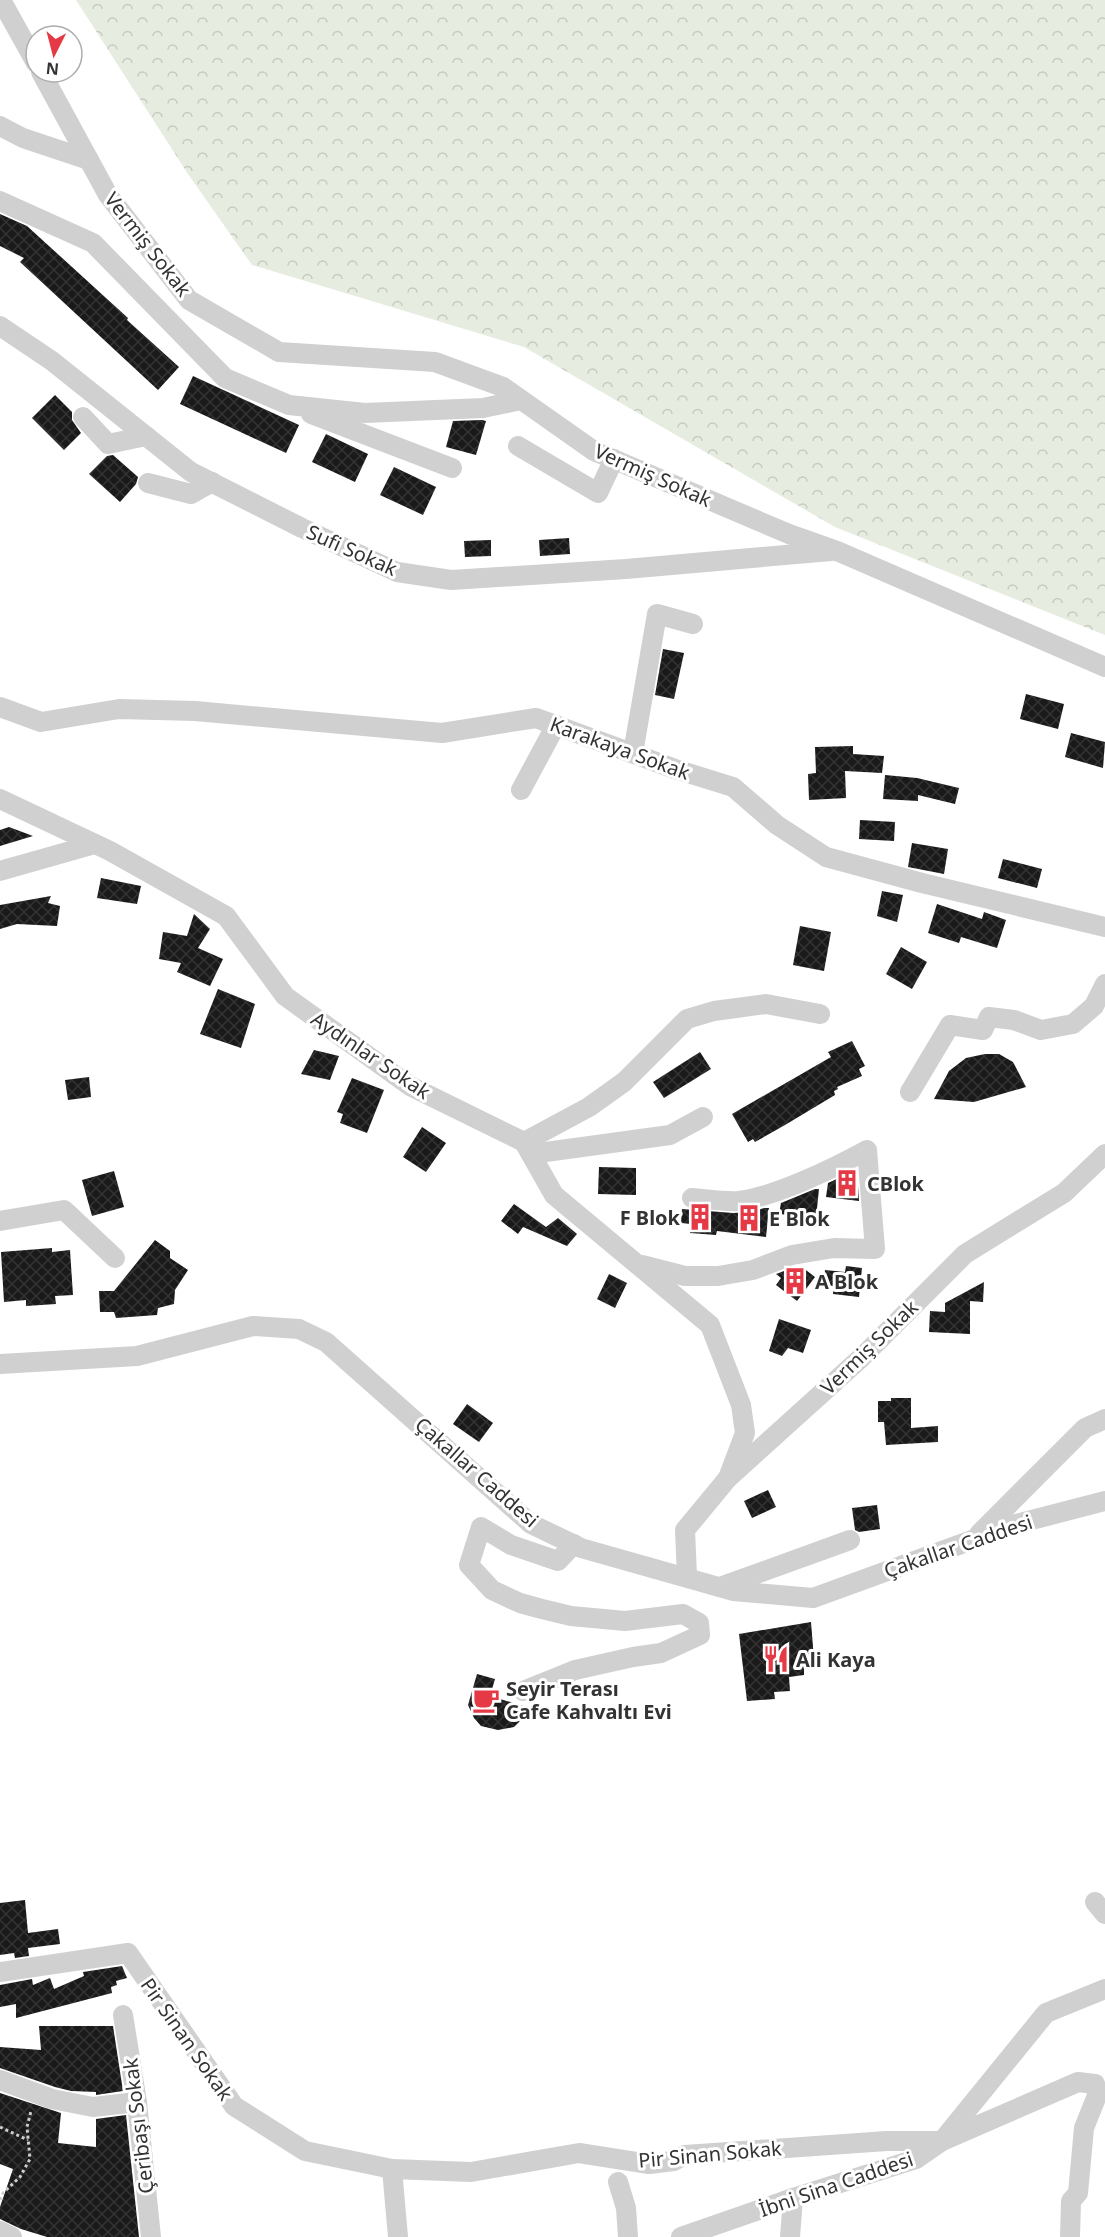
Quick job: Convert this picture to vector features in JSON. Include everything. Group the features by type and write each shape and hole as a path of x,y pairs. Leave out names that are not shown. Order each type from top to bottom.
{"street":[{"path":"2,0 24,41"},
{"name":"Vermiş Sokak","path":"48,84 108,195 189,300 279,352 435,362 503,387 594,451 789,534 837,550 1105,667"},
{"path":"0,126 22,138 89,160"},
{"path":"0,201 93,243 225,378 452,468"},
{"name":"Sufi Sokak","path":"0,326 52,361 191,472 302,528 397,572 451,580 626,570 837,550"},
{"path":"289,405 365,413 483,408 521,400"},
{"path":"83,417 108,444 146,436"},
{"path":"518,446 598,493 614,459"},
{"path":"147,483 190,494 212,482"},
{"path":"633,753 657,614 693,624"},
{"name":"Karakaya Sokak","path":"0,707 41,722 119,709 195,711 441,734 536,718 675,770 733,787 777,825 826,857 922,883 1105,927"},
{"path":"521,790 556,725"},
{"name":"Aydınlar Sokak","path":"0,799 95,844 226,916 285,996 410,1086 528,1148"},
{"path":"0,871 95,844"},
{"path":"910,1092 950,1024 983,1030 989,1017 1014,1020 1041,1030 1073,1024 1094,1006 1105,984"},
{"path":"528,1148 624,1082 687,1019 714,1011 766,1004 820,1014"},
{"path":"528,1148 670,1135 703,1117"},
{"path":"528,1148 554,1195 710,1325 741,1405 745,1433 728,1478"},
{"path":"636,1264 685,1276 718,1276 753,1270 792,1255 834,1248 875,1249 867,1150 836,1166 770,1193 739,1201 692,1198"},
{"name":"Vermiş Sokak","path":"687,1576 685,1530 728,1478 862,1357 965,1254 1064,1193 1105,1154"},
{"path":"0,1221 64,1210 115,1258"},
{"name":"Çakallar Caddesi","path":"0,1364 137,1356 253,1326 299,1329 326,1341 531,1524 574,1545 626,1562 687,1576 733,1591 813,1598 1016,1524 1105,1501"},
{"path":"975,1539 1085,1428 1105,1419"},
{"path":"523,1691 575,1670 633,1656 661,1653 700,1635 699,1623 683,1614 625,1621 571,1616 520,1603 492,1590 469,1565 481,1527 511,1545 558,1561 574,1545"},
{"path":"720,1587 850,1540"},
{"name":"Pir Sinan Sokak","path":"0,1972 128,1953 234,2106 305,2151 392,2169 471,2172 579,2153 649,2164 674,2161 685,2155 887,2141 942,2141"},
{"name":"İbni Sina Caddesi","path":"681,2237 916,2159 942,2141 1046,2013 1105,1989"},
{"name":"Çeribaşı Sokak","path":"123,2015 137,2102 151,2237"},
{"path":"0,2080 52,2099 93,2107 137,2102"},
{"path":"942,2141 1078,2082 1095,2084 1098,2093 1084,2128 1078,2193 1071,2200 1070,2237"},
{"path":"392,2169 398,2237"},
{"path":"618,2182 626,2208 628,2237"},
{"path":"790,2237 793,2198"},
{"path":"0,2231 12,2237"}],"path":[{"path":"0,2200 3,2193 20,2176 30,2159 27,2127 36,2093"},
{"path":"0,2127 28,2140"}],"green space":[{"path":"76,0 1105,0 1105,635 835,527 524,347 252,265 188,174"}],"building":[{"path":"0,214 27,226 179,367 158,390 20,262 24,258 0,246"},
{"path":"193,376 299,425 286,453 180,404"},
{"path":"55,395 72,412 72,420 81,433 64,450 32,418"},
{"path":"453,421 486,421 476,455 446,447"},
{"path":"326,434 368,454 355,482 312,462"},
{"path":"113,455 138,477 136,484 120,502 89,474 107,456"},
{"path":"394,467 436,487 423,515 380,495"},
{"path":"569,538 570,554 540,556 539,540"},
{"path":"491,540 491,556 465,557 464,541"},
{"path":"663,649 684,653 674,699 655,695"},
{"path":"1026,694 1064,704 1058,729 1020,719"},
{"path":"1071,733 1105,742 1103,768 1065,757"},
{"path":"853,746 853,754 884,756 882,773 845,771 846,798 809,800 808,774 816,773 815,747"},
{"path":"885,775 917,778 959,788 955,804 918,795 918,801 883,799"},
{"path":"860,820 895,822 894,841 859,839"},
{"path":"9,827 33,836 0,846 0,830"},
{"path":"912,843 948,849 944,874 908,867"},
{"path":"1003,859 1042,869 1037,888 998,878"},
{"path":"101,878 141,886 137,904 97,898"},
{"path":"882,891 903,895 897,922 877,916"},
{"path":"51,896 48,903 60,906 57,926 17,924 0,929 0,905"},
{"path":"937,904 982,919 984,912 1006,920 997,948 961,937 959,943 928,933"},
{"path":"194,914 210,929 198,948 223,959 210,986 177,972 181,963 159,959 163,932 187,936"},
{"path":"800,926 831,932 824,971 793,965"},
{"path":"901,947 927,962 912,989 886,974"},
{"path":"218,989 255,1004 241,1048 200,1034"},
{"path":"852,1041 865,1066 859,1069 862,1076 837,1087 838,1089 834,1091 835,1095 785,1125 755,1142 753,1139 748,1142 732,1114 831,1057 828,1052"},
{"path":"314,1050 339,1056 330,1080 301,1074"},
{"path":"700,1052 711,1069 664,1098 653,1082"},
{"path":"999,1054 1013,1062 1026,1087 974,1102 934,1099 949,1071 966,1058"},
{"path":"89,1077 91,1097 68,1100 65,1080"},
{"path":"352,1078 384,1090 367,1133 340,1123 343,1114 337,1112"},
{"path":"422,1127 446,1143 426,1172 403,1157"},
{"path":"599,1167 636,1168 636,1195 598,1194"},
{"path":"114,1171 124,1207 92,1216 82,1180"},
{"name":"CBlok","path":"853,1171 857,1171 859,1201 826,1197 828,1183 843,1176 849,1176"},
{"path":"819,1189 816,1218 779,1214 781,1203"},
{"path":"514,1204 546,1227 558,1218 577,1234 567,1246 523,1227 518,1234 501,1221"},
{"path":"769,1208 766,1237 717,1231 716,1235 690,1233 691,1224 681,1223 682,1209 733,1213 752,1212"},
{"path":"155,1240 170,1251 170,1258 188,1270 175,1290 174,1304 158,1308 157,1315 116,1318 114,1312 100,1312 99,1291 114,1291"},
{"path":"52,1248 52,1252 70,1250 73,1295 55,1296 56,1304 26,1306 26,1300 4,1302 1,1252"},
{"path":"846,1266 862,1268 859,1297 833,1294 834,1286 824,1285 825,1270 845,1272"},
{"name":"A Blok","path":"802,1267 815,1277 797,1301 776,1285 781,1278 776,1274 792,1268 798,1272"},
{"path":"609,1274 627,1283 615,1308 597,1299"},
{"path":"984,1282 983,1302 970,1301 970,1334 929,1332 930,1311 945,1312 945,1303"},
{"path":"779,1319 811,1330 803,1353 788,1348 782,1356 769,1351"},
{"path":"891,1398 911,1398 911,1428 938,1426 938,1442 886,1445 884,1422 878,1422 878,1401 891,1401"},
{"path":"467,1404 493,1423 479,1442 453,1424"},
{"path":"768,1490 776,1507 752,1518 744,1501"},
{"path":"877,1505 880,1529 859,1532 855,1530 852,1508"},
{"name":"Ali Kaya","path":"811,1622 814,1659 804,1660 804,1675 789,1677 790,1691 774,1692 775,1699 747,1701 739,1634"},
{"name":"Seyir Terası Cafe Kahvaltı Evi","path":"477,1674 495,1679 490,1696 524,1706 520,1721 514,1727 498,1730 481,1726 474,1718 468,1705"},
{"path":"25,1900 28,1933 58,1929 60,1944 28,1948 29,1956 15,1958 14,1953 0,1955 0,1903"},
{"path":"122,1966 127,1978 116,1981 117,1985 111,1987 112,1993 16,2018 16,2004 0,2007 0,1985 32,1979 33,1985 50,1978 54,1989 84,1976 83,1972"},
{"path":"39,2026 113,2026 123,2091 96,2095 96,2092 71,2091 0,2068 0,2047 41,2050"},
{"path":"0,2093 61,2113 58,2143 96,2147 96,2119 126,2115 139,2237 47,2237 21,2229 0,2219 0,2207 13,2169 0,2164"}],"place":[{"name":"CBlok","path":"847,1183"},
{"name":"F Blok","path":"700,1217"},
{"name":"E Blok","path":"749,1218"},
{"name":"A Blok","path":"795,1281"},
{"name":"Ali Kaya","path":"776,1659"},
{"name":"Seyir Terası Cafe Kahvaltı Evi","path":"486,1700"}]}
